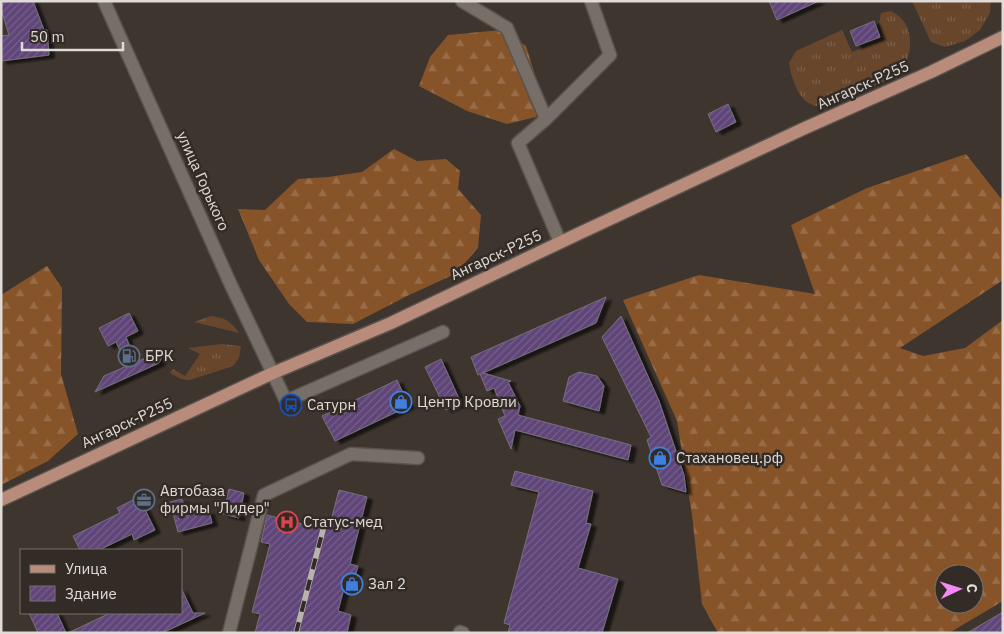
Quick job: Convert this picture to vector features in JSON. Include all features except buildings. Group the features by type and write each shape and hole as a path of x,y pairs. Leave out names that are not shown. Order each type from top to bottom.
{"main road":[{"name":"Ангарск-Р255","path":"1,500 273,373 392,323 560,242 805,128 931,72 1003,37"}],"street":[{"name":"улица Горького","path":"104,1 230,283 286,401 443,332"},
{"path":"462,1 507,28 546,119"},
{"path":"560,242 518,143 546,119 610,55 591,1"},
{"path":"229,633 264,495 351,454 418,458"}],"green space":[{"path":"912,1 991,1 990,13 980,30 965,41 945,47 931,42"},
{"path":"891,11 905,23 910,38 906,65 902,73 829,106 815,106 805,101 798,92 789,63 796,51 842,30 852,52 884,40 879,23 881,13"},
{"path":"501,30 526,46 541,95 536,117 507,124 467,111 419,86 430,57 448,35"},
{"path":"394,149 417,161 446,159 460,171 458,189 481,215 478,248 455,274 353,324 307,322 289,304 259,260 238,209 265,210 298,179 362,172"},
{"path":"966,154 1003,201 1003,280 900,348 923,356 965,348 1003,320 1003,601 984,612 984,564 934,564 934,614 981,614 949,633 718,633 702,604 692,515 677,421 623,300 699,275 815,294 791,225 867,188"},
{"path":"47,266 62,288 61,374 78,434 48,461 1,485 1,295"},
{"path":"211,316 227,321 239,333 194,322"},
{"path":"222,344 241,346 239,358 233,366 190,380 181,379 170,373 173,369 185,376 200,354 188,348"}],"railway":[{"path":"296,633 324,526"}],"place":[{"name":"БРК","path":"129,356"},
{"name":"Центр Кровли","path":"401,402"},
{"name":"Сатурн","path":"291,405"},
{"name":"Стахановец.рф","path":"660,458"},
{"name":"Автобаза фирмы \"Лидер\"","path":"144,500"},
{"name":"Статус-мед","path":"287,522"},
{"name":"Зал 2","path":"352,584"}]}
